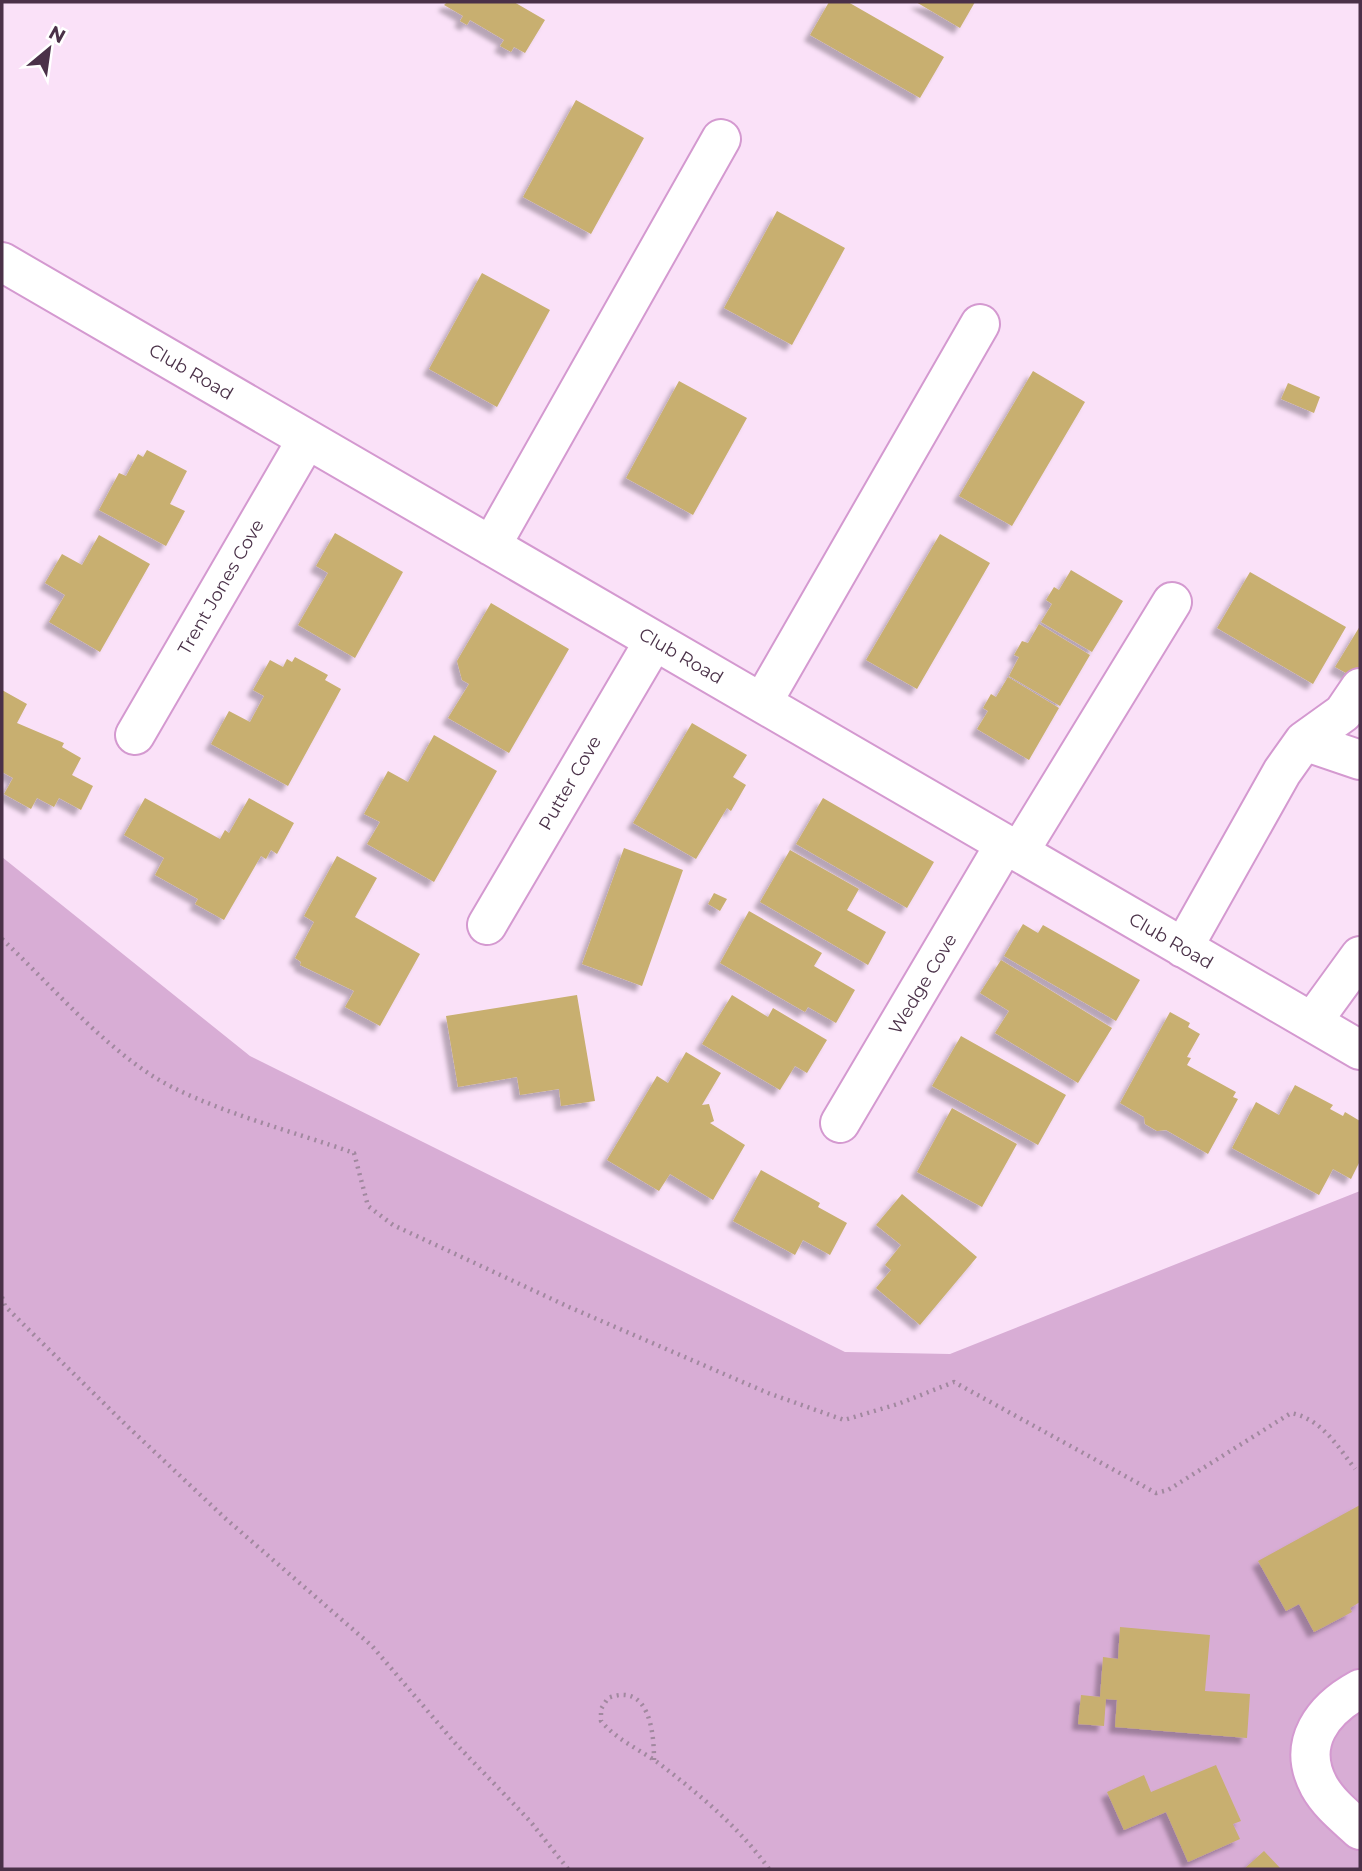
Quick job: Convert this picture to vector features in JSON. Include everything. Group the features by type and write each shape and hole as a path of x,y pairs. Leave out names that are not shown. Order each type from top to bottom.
{"street":[{"path":"491,546 721,139"},
{"name":"Club Road","path":"2,262 1360,1050"},
{"path":"762,703 979,324"},
{"name":"Trent Jones Cove","path":"135,735 307,439"},
{"name":"Wedge Cove","path":"841,1123 1012,848 1172,603"},
{"name":"Putter Cove","path":"487,925 654,640"},
{"path":"1183,947 1282,772 1304,741 1343,713 1360,688"},
{"path":"1304,741 1360,760"},
{"path":"1312,1022 1360,956"},
{"path":"1360,1689 1328,1710 1317,1726 1312,1745 1312,1765 1319,1786 1331,1803 1360,1830"}],"path":[{"path":"2,939 102,1037 152,1076 212,1103 354,1153 368,1206 393,1225 569,1307 768,1394 844,1420 898,1404 954,1382 1156,1493 1168,1490 1291,1413 1306,1416 1330,1436 1355,1469"},
{"path":"2,1297 12,1313 125,1425 226,1519 372,1646 456,1743 530,1821 568,1869"},
{"path":"654,1760 654,1734 644,1707 632,1696 620,1693 608,1698 601,1709 601,1721 723,1816 757,1849 769,1869"}],"shaded area":[{"path":"2,857 250,1056 845,1352 950,1354 1360,1191 1360,1869 2,1869"}],"building":[{"path":"447,2 514,2 545,20 525,53 514,47 511,52 500,46 504,40 470,20 467,25 460,21 463,16 444,5"},
{"path":"829,2 848,2 944,57 920,98 810,35"},
{"path":"916,2 975,2 960,28"},
{"path":"576,100 644,138 591,234 523,197"},
{"path":"777,211 845,248 792,345 724,308"},
{"path":"482,273 550,310 497,407 429,369"},
{"path":"1033,371 1085,402 1012,526 959,496"},
{"path":"679,381 747,418 693,515 626,478"},
{"path":"1288,383 1320,397 1314,413 1281,399"},
{"path":"147,450 187,471 170,504 185,511 166,546 99,510 119,473 126,476 138,454 143,457"},
{"path":"335,533 403,572 355,658 298,625 328,573 316,566"},
{"path":"940,534 990,563 917,689 866,660"},
{"path":"99,535 150,564 100,652 49,622 65,595 45,583 62,554 82,565"},
{"path":"1071,570 1123,601 1092,652 1041,622 1052,604 1046,600 1054,587 1059,590"},
{"path":"1250,572 1346,627 1313,684 1217,628"},
{"path":"491,603 569,649 509,753 448,718 469,684 462,680 457,661"},
{"path":"1039,624 1090,655 1060,706 1009,676 1019,657 1014,655 1022,641 1028,643"},
{"path":"1360,626 1360,674 1357,679 1335,667"},
{"path":"295,657 328,675 325,680 341,689 288,786 211,744 229,711 250,722 264,696 253,690 270,660 283,667 287,659 292,662"},
{"path":"1008,677 1059,708 1029,760 977,729 988,711 983,708 991,694 996,697"},
{"path":"2,690 27,704 17,723 64,743 62,747 81,758 72,775 93,786 81,810 59,798 54,807 37,798 31,809 4,794 13,778 2,772"},
{"path":"692,723 747,755 733,777 746,785 731,811 727,808 696,859 633,823"},
{"path":"434,735 497,771 434,882 367,844 380,822 364,814 388,771 408,782"},
{"path":"145,798 220,839 225,830 229,833 249,798 294,823 277,854 271,850 266,859 261,856 224,920 195,904 198,899 155,875 164,858 124,835"},
{"path":"823,798 934,862 907,908 796,844"},
{"path":"624,848 683,870 642,986 582,964"},
{"path":"790,850 859,889 847,910 886,932 868,965 760,902"},
{"path":"337,856 377,878 355,917 420,954 380,1026 345,1007 354,991 300,965 301,962 295,958 314,922 304,916"},
{"path":"714,893 727,899 720,911 708,904"},
{"path":"749,911 822,953 814,966 855,990 836,1023 808,1007 805,1012 720,963"},
{"path":"1023,924 1038,933 1043,925 1140,980 1116,1021 1004,956"},
{"path":"1001,960 1112,1028 1078,1083 995,1033 1009,1011 980,993"},
{"path":"577,995 595,1101 561,1106 559,1089 520,1095 517,1077 458,1087 446,1016"},
{"path":"732,995 768,1017 773,1008 827,1040 807,1073 795,1066 780,1090 702,1044"},
{"path":"1170,1012 1190,1023 1188,1027 1200,1034 1187,1057 1191,1058 1187,1065 1236,1092 1233,1097 1238,1099 1208,1154 1166,1130 1157,1131 1145,1124 1144,1117 1120,1103"},
{"path":"961,1036 1066,1095 1038,1145 932,1086"},
{"path":"686,1052 721,1073 702,1105 709,1104 714,1121 710,1123 745,1145 713,1200 670,1174 659,1191 607,1160 657,1076 668,1083"},
{"path":"1295,1085 1333,1105 1330,1109 1343,1116 1345,1112 1360,1121 1360,1161 1351,1179 1333,1169 1319,1195 1232,1148 1256,1102 1279,1115"},
{"path":"952,1108 1017,1144 982,1207 917,1172"},
{"path":"761,1170 820,1203 818,1207 847,1223 830,1255 803,1240 795,1255 733,1221"},
{"path":"902,1194 977,1257 920,1325 876,1288 891,1270 885,1265 901,1245 876,1225"},
{"path":"1360,1505 1360,1602 1350,1608 1352,1612 1314,1632 1299,1604 1286,1611 1258,1561"},
{"path":"1120,1627 1210,1635 1205,1691 1250,1694 1247,1738 1115,1727 1117,1700 1106,1699 1104,1726 1078,1724 1081,1695 1100,1697 1103,1657 1118,1659"},
{"path":"1216,1765 1241,1821 1233,1824 1240,1839 1188,1862 1166,1812 1124,1830 1107,1792 1144,1775 1151,1792"},
{"path":"1264,1851 1281,1869 1244,1869"}]}
